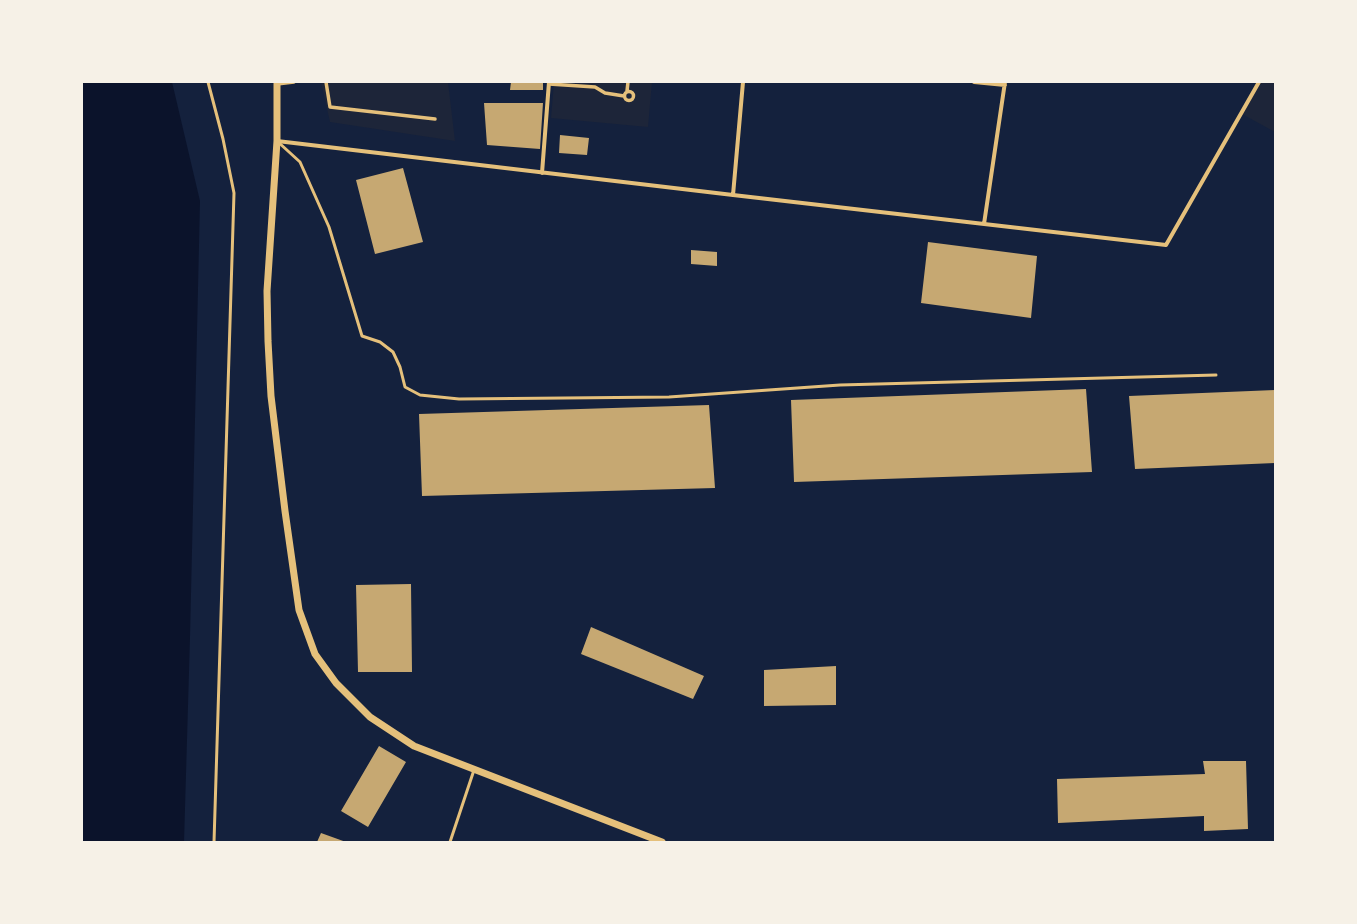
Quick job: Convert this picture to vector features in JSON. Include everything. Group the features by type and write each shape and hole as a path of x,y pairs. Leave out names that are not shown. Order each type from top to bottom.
{"street":[{"path":"294,82 277,83 277,141 267,291 268,341 271,396 299,610 315,654 336,683 370,717 414,746 662,842"},
{"path":"326,82 330,107 435,120"},
{"path":"624,96 627,91 628,82"},
{"path":"734,196 743,82"},
{"path":"974,82 1005,83 984,224"},
{"path":"277,141 734,196 1166,245 1259,82"},
{"path":"542,173 549,83 596,87 605,93 624,96 628,100 632,98 633,94 630,91 627,91"}],"lane":[{"path":"208,82 223,139 234,193 214,842"},
{"path":"277,141 300,162 330,227 362,336 380,342 393,352 400,367 405,387 420,395 459,399 669,397 840,385 1216,375"},
{"path":"450,842 474,770"}],"shaded area":[{"path":"82,82 172,82 200,201 184,842 82,842"},
{"path":"321,82 448,82 455,141 330,122"},
{"path":"554,82 652,82 648,127 551,118"},
{"path":"1259,82 1275,82 1275,132 1242,114"}],"building":[{"path":"511,82 543,82 543,90 510,90"},
{"path":"484,103 543,103 540,149 487,145"},
{"path":"560,135 589,138 587,155 559,153"},
{"path":"403,168 423,242 375,254 356,180"},
{"path":"928,242 1037,256 1031,318 921,303"},
{"path":"691,250 717,252 717,266 691,264"},
{"path":"1086,389 1092,472 794,482 791,400"},
{"path":"1275,390 1275,463 1135,469 1129,396"},
{"path":"709,405 715,488 422,496 419,414"},
{"path":"411,584 412,672 358,672 356,585"},
{"path":"591,627 704,676 693,699 581,654"},
{"path":"836,666 836,705 764,706 764,670"},
{"path":"379,746 406,762 368,827 341,811"},
{"path":"1203,761 1246,761 1248,829 1204,831 1204,816 1058,823 1057,779 1205,774"},
{"path":"321,833 346,842 317,842"}]}
